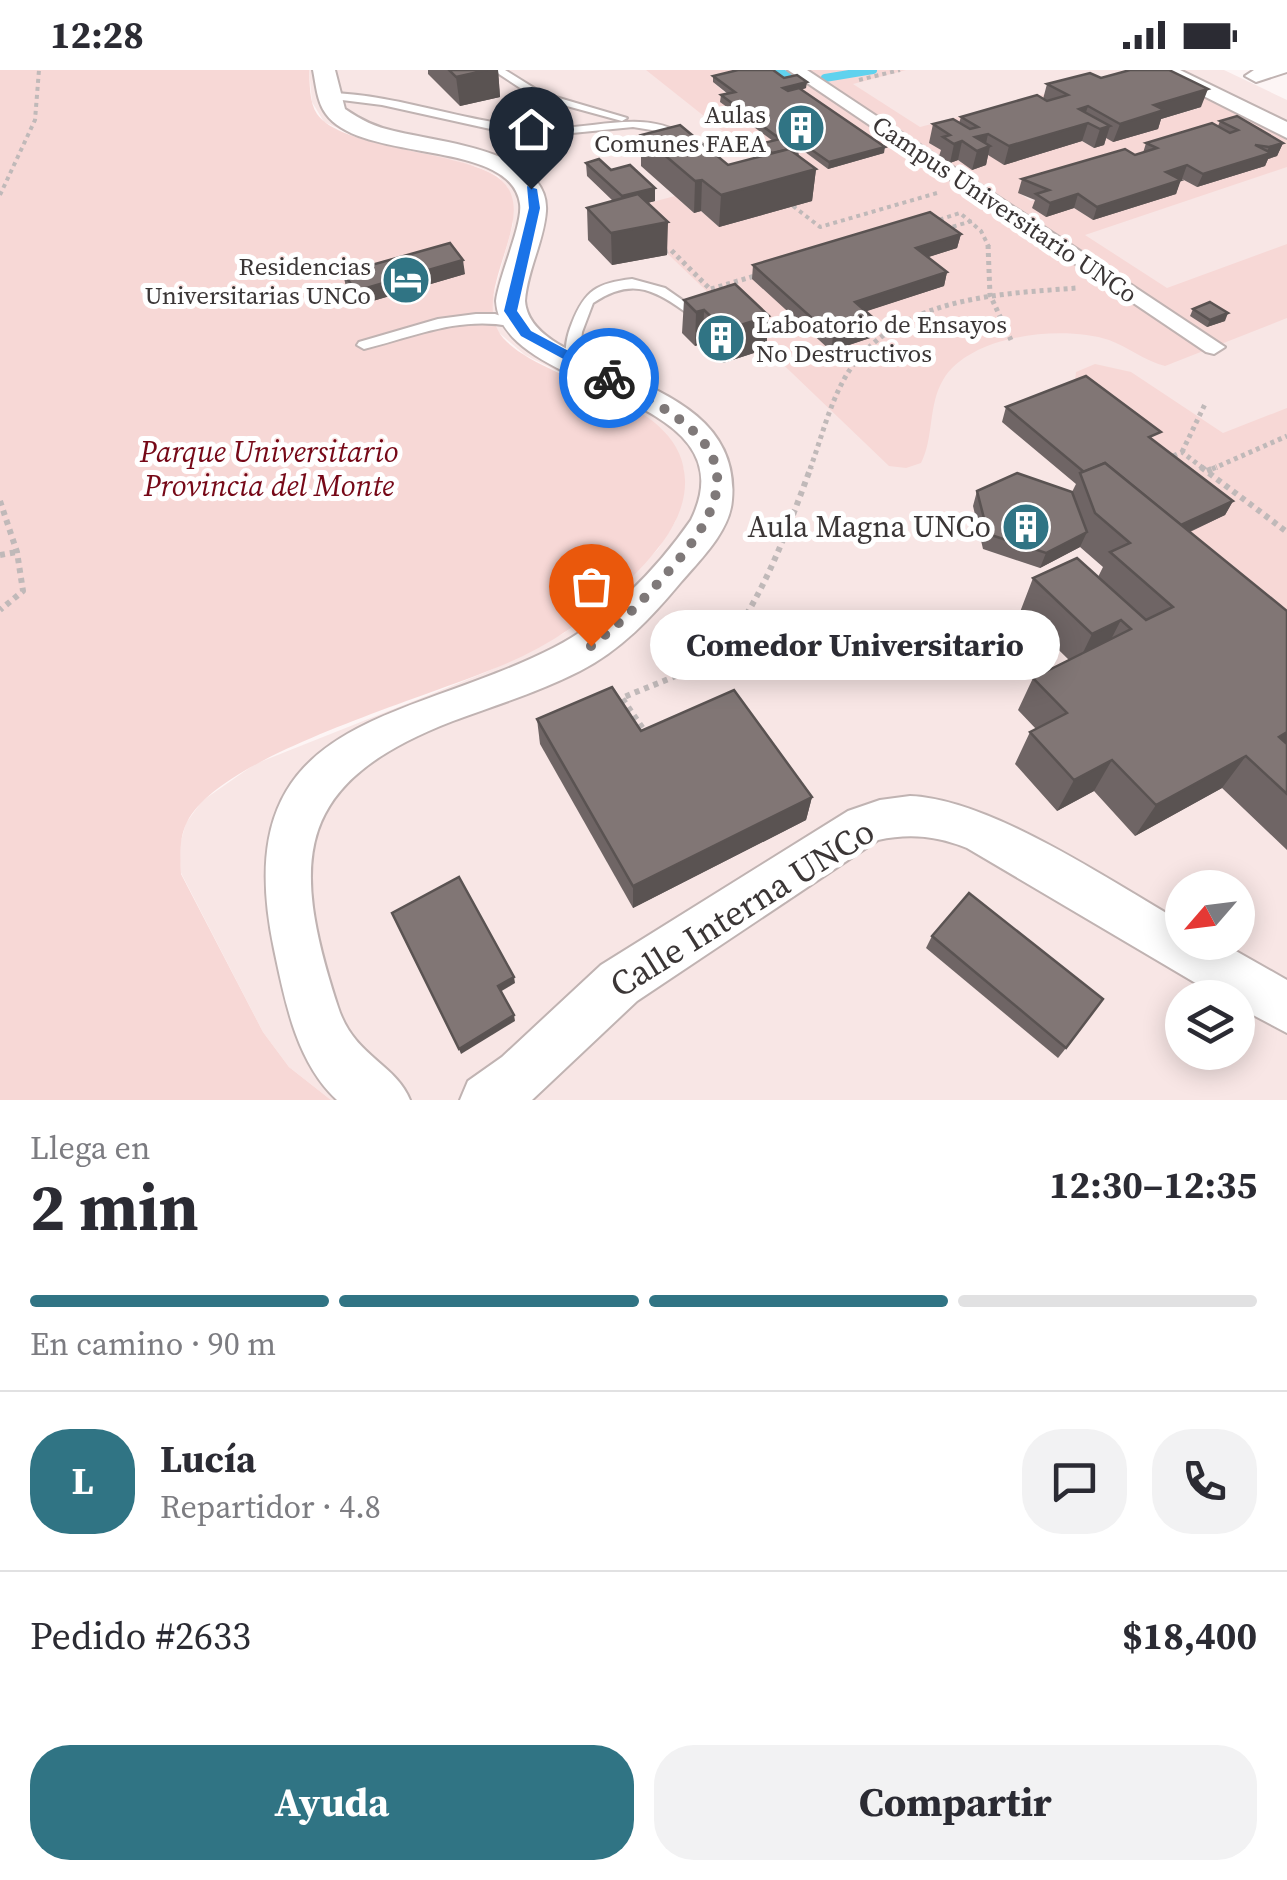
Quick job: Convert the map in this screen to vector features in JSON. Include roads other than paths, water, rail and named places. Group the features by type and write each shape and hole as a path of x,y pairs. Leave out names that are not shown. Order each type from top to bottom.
{"street":[{"name":"Campus Universitario UNCo","path":"796,70 1214,347"},
{"path":"1163,70 1287,131"},
{"path":"327,83 334,110 350,123 488,160 524,179 535,198 510,299 516,323 535,339 656,402 691,429 713,459 718,480 716,500 698,538 629,614 591,646 527,678 372,738 328,768 298,811 286,862 310,1003 333,1057 354,1080 383,1100"},
{"name":"Calle Interna UNCo","path":"487,1100 521,1076 618,982 864,825 906,813 942,818 983,834 1287,1008"}],"lane":[{"path":"498,70 538,96 670,129 688,140 695,155"},
{"path":"327,83 468,122 545,131 637,122"},
{"path":"572,359 575,332 587,301 616,286 642,284 670,293 701,318"},
{"path":"364,345 438,321 491,316 516,323"}],"waterway":[{"path":"773,70 795,78"},
{"path":"825,78 873,70"}],"place":[{"name":"Aulas Comunes FAEA","path":"801,128"},
{"name":"Residencias Universitarias UNCo","path":"406,280"},
{"name":"Laboatorio de Ensayos No Destructivos","path":"721,338"},
{"name":"Aula Magna UNCo","path":"1026,527"},
{"name":"Comedor Universitario","path":"591,646"}],"park label":[{"name":"Parque Universitario Provincia del Monte","path":"269,469"}]}
